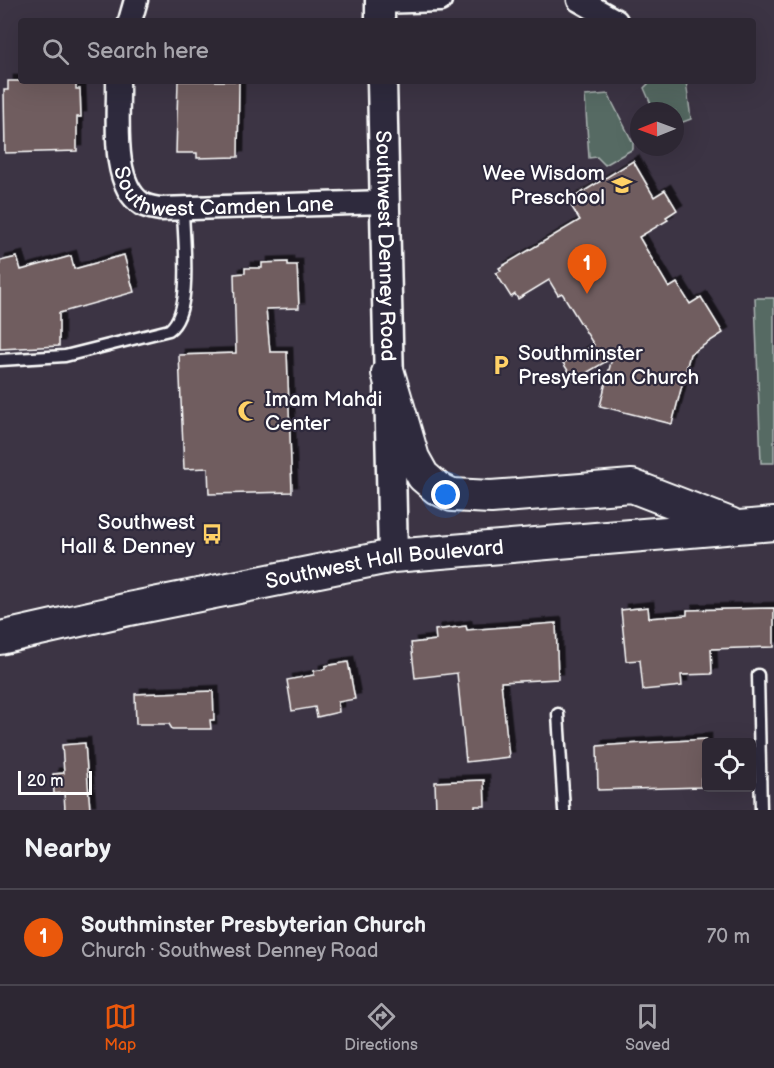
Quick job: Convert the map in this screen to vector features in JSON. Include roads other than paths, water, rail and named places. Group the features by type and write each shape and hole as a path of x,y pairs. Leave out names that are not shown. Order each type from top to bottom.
{"main road":[{"path":"388,373 413,459 423,476 437,488 452,495 491,497 632,486 737,527"},
{"name":"Southwest Hall Boulevard","path":"0,638 129,609 393,556 774,524"}],"street":[{"path":"131,18 136,0"},
{"path":"380,8 440,0"},
{"path":"579,0 611,18"},
{"name":"Southwest Camden Lane","path":"118,84 120,164 124,182 142,204 160,209 385,202"},
{"name":"Southwest Denney Road","path":"382,84 393,556"}],"lane":[{"path":"0,360 64,356 169,330 177,324 184,301 183,208"},
{"path":"758,675 761,810"},
{"path":"558,714 564,810"}],"place":[{"name":"Wee Wisdom Preschool","path":"622,185"},
{"name":"Southminster Presbyterian Church","path":"587,294"},
{"name":"Southminster Presyterian Church","path":"501,365"},
{"name":"Imam Mahdi Center","path":"248,411"},
{"name":"Southwest Hall & Denney","path":"212,534"}]}
